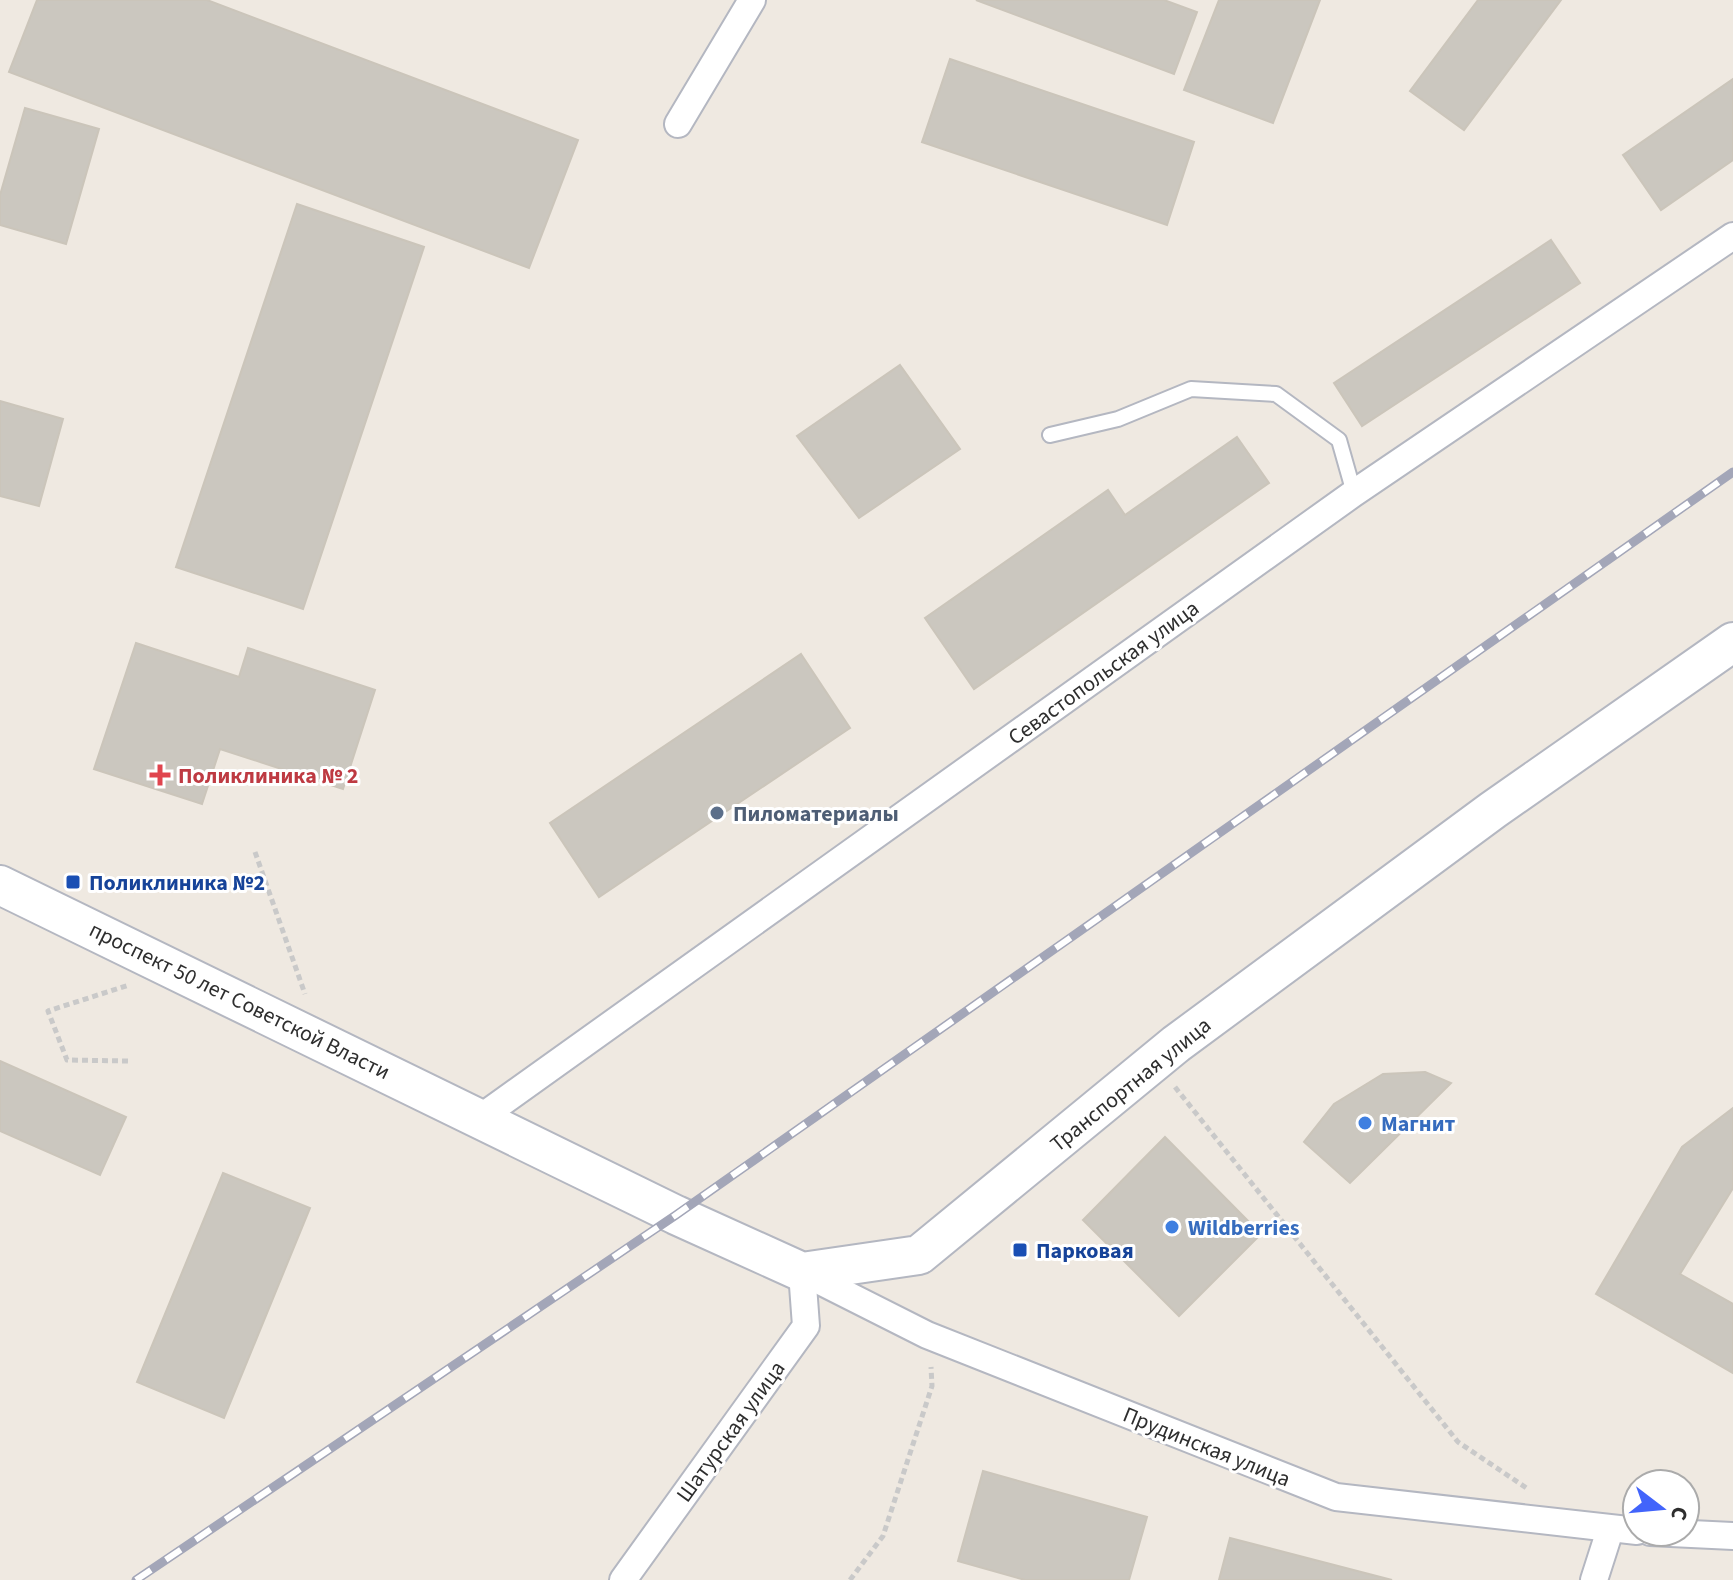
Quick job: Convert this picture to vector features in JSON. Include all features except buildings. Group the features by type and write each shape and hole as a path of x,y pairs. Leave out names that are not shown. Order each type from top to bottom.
{"street":[{"path":"678,124 752,0"},
{"name":"Севастопольская улица","path":"480,1118 1354,493 1733,236"},
{"name":"Транспортная улица","path":"802,1272 919,1255 1176,1044 1493,810 1733,642"},
{"name":"проспект 50 лет Советской Власти","path":"0,885 480,1118"},
{"path":"480,1118 676,1215 802,1272"},
{"name":"Прудинская улица","path":"802,1272 927,1335 1336,1497 1575,1521 1621,1530"},
{"name":"Шатурская улица","path":"623,1580 806,1326 802,1272"},
{"path":"1594,1580 1610,1530"},
{"path":"1701,1534 1733,1536"}],"lane":[{"path":"1050,435 1118,419 1191,389 1276,394 1339,440 1354,493"}],"path":[{"path":"255,852 322,1040"},
{"path":"128,1061 67,1060 48,1011 179,970"},
{"path":"1156,1063 1458,1442 1575,1521"},
{"path":"850,1580 883,1536 932,1386 927,1335"}],"railway":[{"path":"136,1580 676,1215 1733,472"}],"place":[{"name":"Поликлиника № 2","path":"160,775"},
{"name":"Пиломатериалы","path":"717,813"},
{"name":"Поликлиника №2","path":"73,882"},
{"name":"Магнит","path":"1365,1123"},
{"name":"Wildberries","path":"1172,1227"},
{"name":"Парковая","path":"1020,1250"}]}
